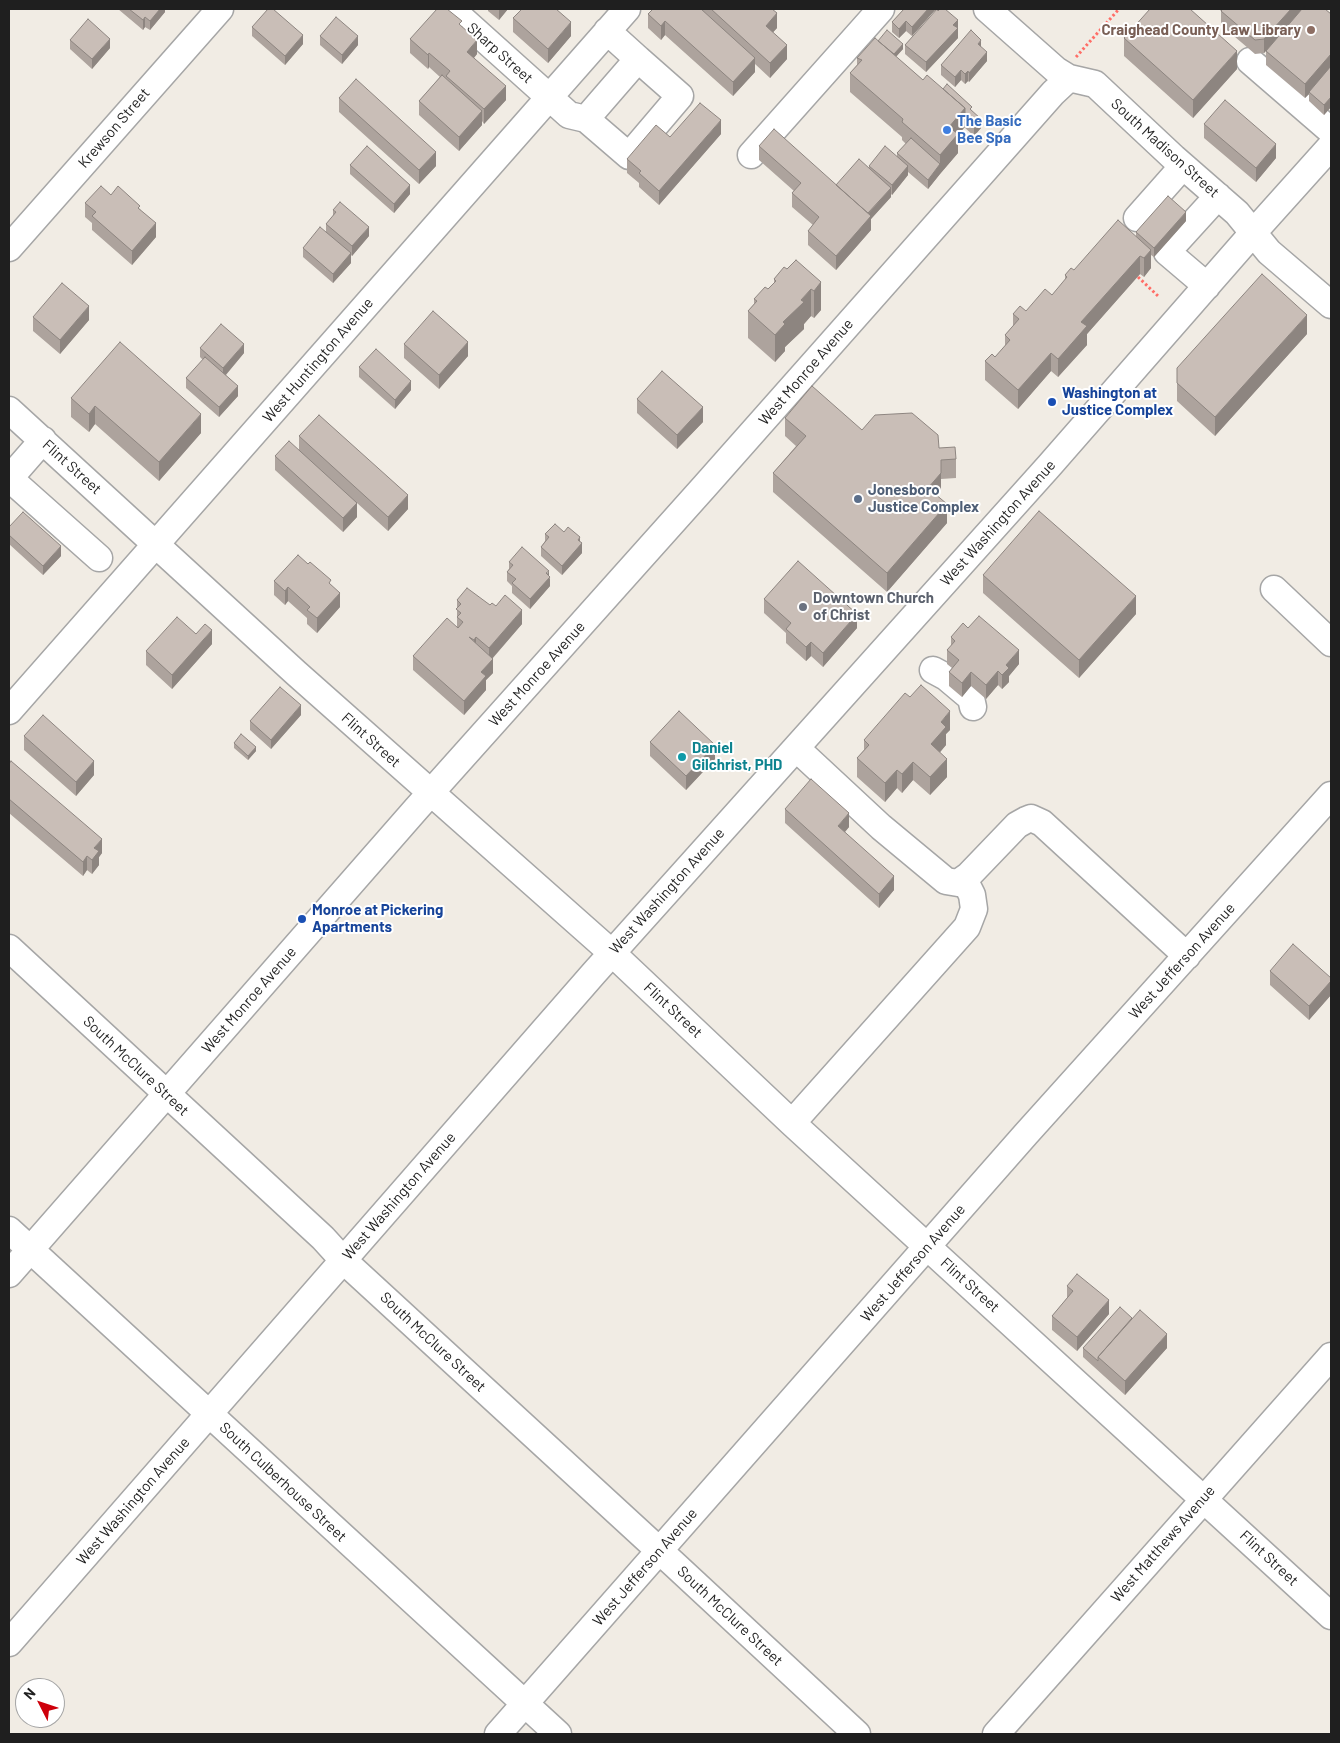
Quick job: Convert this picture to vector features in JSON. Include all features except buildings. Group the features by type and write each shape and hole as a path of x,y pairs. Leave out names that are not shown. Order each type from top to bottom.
{"street":[{"name":"Krewson Street","path":"9,248 220,9"},
{"name":"Sharp Street","path":"451,9 569,115 586,119 629,156 680,96 638,59"},
{"name":"West Huntington Avenue","path":"9,711 627,9"},
{"path":"751,154 881,9"},
{"name":"South Madison Street","path":"987,9 1056,70 1070,70 1096,84 1183,166 1237,213 1252,234 1269,252 1331,305"},
{"path":"586,119 638,59 607,31"},
{"path":"1250,61 1331,131"},
{"name":"West Monroe Avenue","path":"9,1274 430,793 1053,93 1070,70"},
{"name":"West Washington Avenue","path":"9,1643 612,953 1044,471 1331,146"},
{"path":"1137,218 1183,166"},
{"path":"1207,286 1167,252 1218,196"},
{"name":"Flint Street","path":"9,410 430,793 612,953 792,1123 1331,1616"},
{"path":"43,440 9,478 99,558"},
{"path":"1274,590 1331,643"},
{"path":"933,670 946,677 971,698 973,707"},
{"path":"796,748 880,827 946,881 958,884 1017,825 1030,818 1042,823 1187,956"},
{"name":"West Jefferson Avenue","path":"498,1734 928,1246 1331,795"},
{"path":"792,1123 968,927 974,909 972,895 964,879"},
{"name":"South McClure Street","path":"9,948 323,1238 343,1260 858,1734"},
{"name":"South Culberhouse Street","path":"9,1230 524,1705 558,1734"},
{"name":"West Matthews Avenue","path":"996,1734 1203,1498 1331,1356"}],"path":[{"path":"1070,70 1077,56 1119,9"},
{"path":"1138,277 1158,296"}],"place":[{"name":"Craighead County Law Library","path":"1311,30"},
{"name":"The Basic Bee Spa","path":"947,130"},
{"name":"Washington at Justice Complex","path":"1052,402"},
{"name":"Jonesboro Justice Complex","path":"858,499"},
{"name":"Downtown Church of Christ","path":"803,607"},
{"name":"Daniel Gilchrist, PHD","path":"682,757"},
{"name":"Monroe at Pickering Apartments","path":"302,919"}]}
